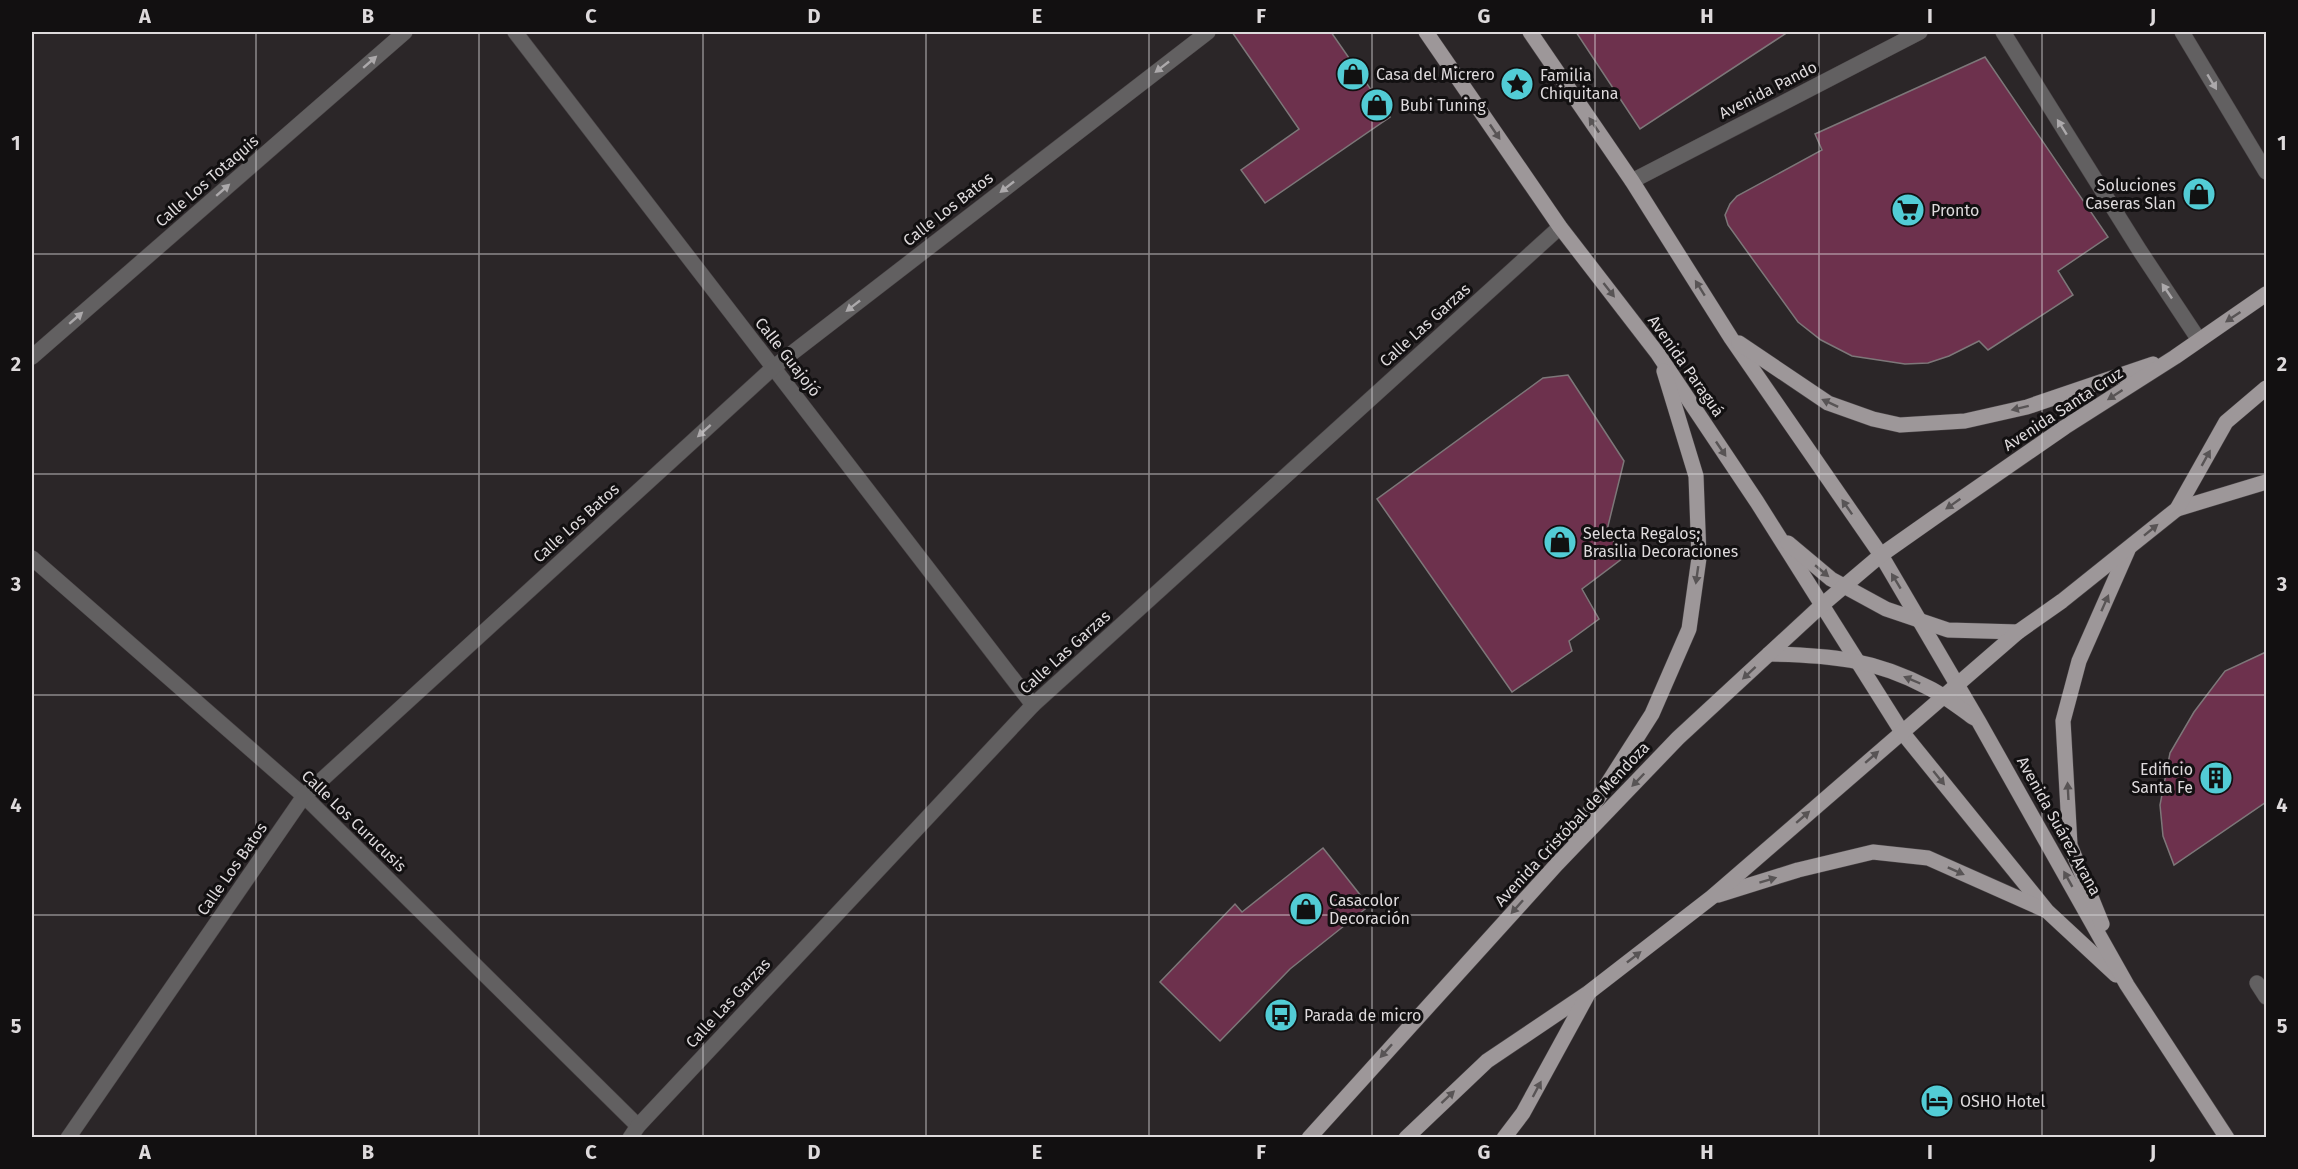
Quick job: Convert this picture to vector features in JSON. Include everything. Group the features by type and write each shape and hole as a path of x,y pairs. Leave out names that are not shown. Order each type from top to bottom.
{"main road":[{"name":"Avenida Paraguá","path":"1426,32 1560,227 1658,354 1777,534 1902,732"},
{"path":"1530,32 1632,181 1731,338 1881,555 1958,686"},
{"name":"Avenida Santa Cruz","path":"1881,555 2065,427 2175,357 2266,294"},
{"path":"1731,338 1828,403 1873,419 1900,425 1965,421 2017,409 2175,357"},
{"path":"1557,864 1652,714 1689,629 1699,558 1696,476 1658,354"},
{"path":"2177,509 2226,422 2266,388"},
{"path":"1406,1137 1487,1061 1588,993 1712,897 2018,632 2062,601 2177,509 2266,482"},
{"path":"1777,534 1831,579 1886,609 1948,630 2018,632"},
{"path":"2127,985 2070,845 2063,721 2079,661 2129,547"},
{"name":"Avenida Cristóbal de Mendoza","path":"1309,1137 1557,864 1678,738 1822,605 1881,555"},
{"path":"1769,654 1821,655 1875,664 1930,688 1979,722"},
{"name":"Avenida Suárez Arana","path":"1958,686 2127,985 2228,1137"},
{"name":"Avenida Suárez Arana","path":"1902,732 2047,911 2127,985"},
{"path":"1712,897 1797,870 1873,852 1928,858 2047,911"},
{"path":"1504,1137 1523,1113 1588,993"}],"street":[{"name":"Calle Los Totaquis","path":"32,357 405,32"},
{"name":"Calle Guajojó","path":"515,32 1033,705"},
{"name":"Calle Los Batos","path":"68,1137 304,796 774,368 1208,32"},
{"name":"Avenida Pando","path":"1632,181 1920,32"},
{"path":"2003,32 2199,340"},
{"path":"2182,32 2266,172"},
{"name":"Calle Las Garzas","path":"634,1132 1033,705 1560,227"},
{"name":"Calle Los Curucusis","path":"32,558 304,796 634,1132"},
{"path":"2257,983 2266,997"}],"building":[{"path":"1232,32 1331,32 1390,117 1265,203 1241,170 1299,129"},
{"path":"1576,32 1788,32 1640,129"},
{"name":"Pronto","path":"1985,57 2108,237 2058,271 2073,295 1988,350 1979,341 1949,356 1928,363 1905,364 1852,356 1821,340 1798,322 1728,225 1725,215 1737,196 1822,150 1815,134"},
{"path":"1568,375 1624,461 1607,530 1623,558 1582,589 1599,619 1569,641 1572,651 1512,692 1377,499 1543,378"},
{"name":"Edificio Santa Fe","path":"2266,652 2266,802 2174,865 2163,836 2160,805 2170,753 2194,712 2225,671"},
{"path":"1323,848 1369,906 1290,969 1220,1041 1160,982 1235,904 1242,912"}],"place":[{"name":"Casa del Micrero","path":"1353,74"},
{"name":"Familia Chiquitana","path":"1517,84"},
{"name":"Bubi Tuning","path":"1377,105"},
{"name":"Soluciones Caseras Slan","path":"2199,194"},
{"name":"Pronto","path":"1908,210"},
{"name":"Selecta Regalos; Brasilia Decoraciones","path":"1560,542"},
{"name":"Edificio Santa Fe","path":"2216,778"},
{"name":"Casacolor Decoración","path":"1306,909"},
{"name":"Parada de micro","path":"1281,1015"},
{"name":"OSHO Hotel","path":"1937,1101"}]}
